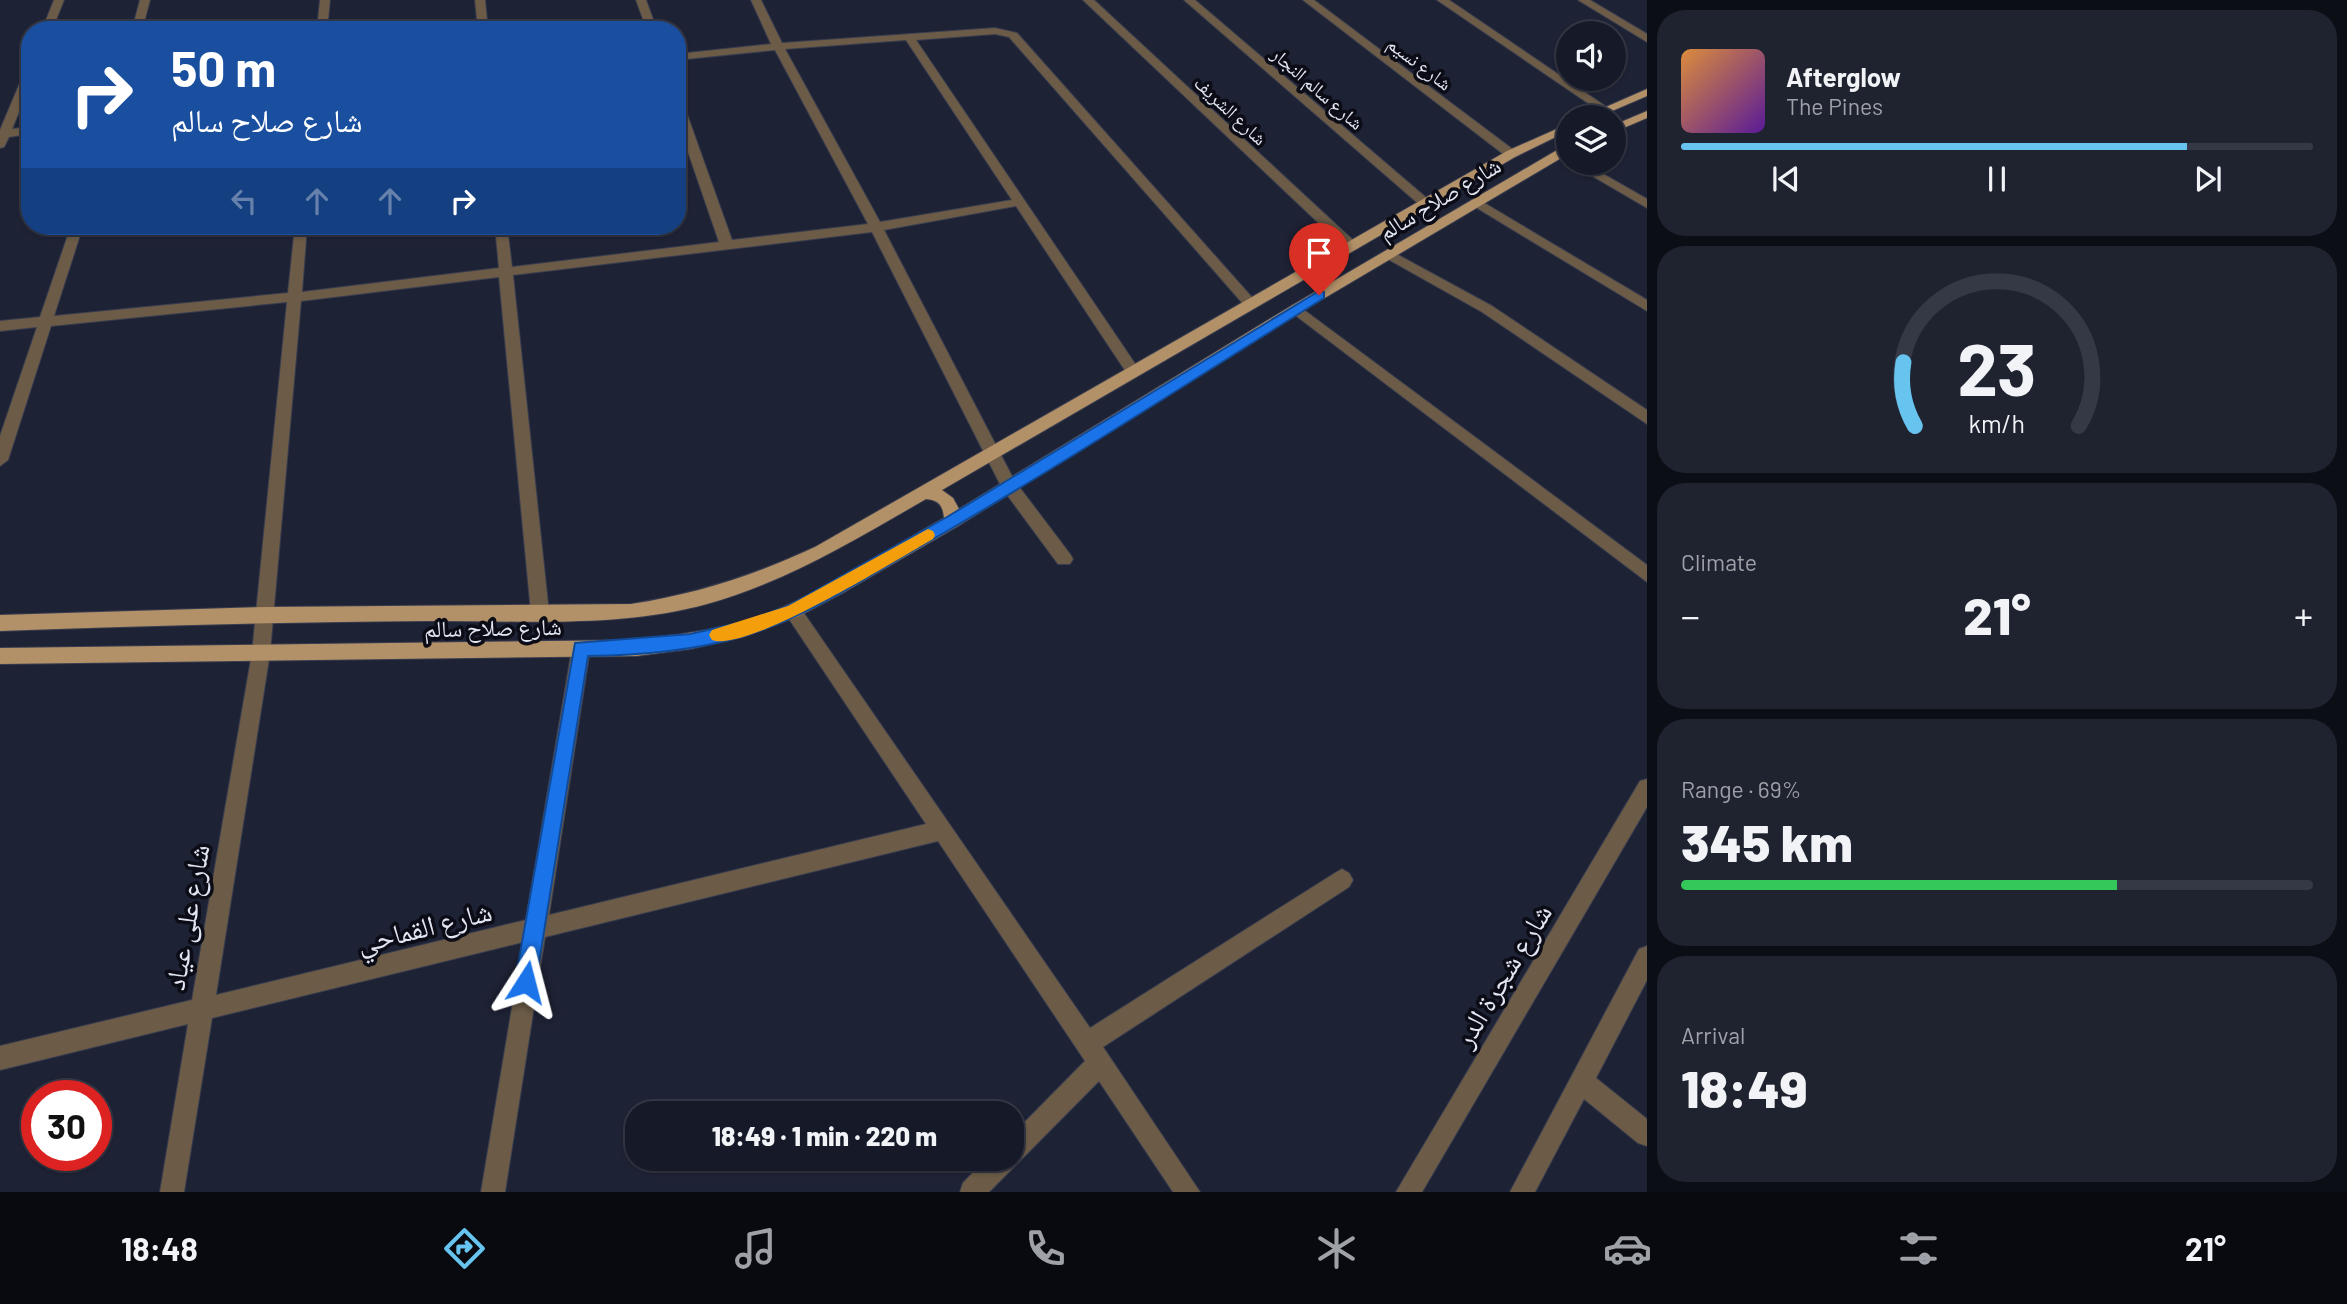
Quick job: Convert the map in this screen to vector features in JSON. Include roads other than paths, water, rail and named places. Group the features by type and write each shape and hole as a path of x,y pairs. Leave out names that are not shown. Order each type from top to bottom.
{"main road":[{"path":"1617,105 1647,92"},
{"path":"1626,124 1646,115"},
{"name":"شارع صلاح سالم","path":"0,623 266,615 631,611 678,605 723,594 766,578 821,552 1425,203 1511,154 1556,133"},
{"name":"شارع صلاح سالم","path":"0,656 636,648 690,641 743,629 793,611 952,521 1008,484 1296,309 1476,202 1556,158"},
{"path":"919,493 940,494 947,499 952,506 952,521"}],"street":[{"path":"51,21 59,0"},
{"path":"139,21 145,0"},
{"path":"323,21 325,0"},
{"path":"480,0 482,21"},
{"path":"641,0 649,21"},
{"path":"756,0 1008,484 1064,559"},
{"name":"شارع الشريف","path":"1088,0 1350,246"},
{"name":"شارع سالم النجار","path":"1189,0 1425,203"},
{"name":"شارع نسيم","path":"1308,0 1511,154"},
{"path":"1442,0 1598,105"},
{"path":"1583,0 1647,39"},
{"path":"686,56 778,46 995,31 1013,35 1250,303"},
{"path":"909,37 1133,371"},
{"path":"2,139 21,93"},
{"path":"686,129 727,245"},
{"path":"2,139 21,134"},
{"path":"1597,175 1647,204"},
{"path":"0,326 294,297 876,227 1020,202"},
{"path":"1476,202 1647,306"},
{"path":"0,460 74,235"},
{"name":"شارع على عياد","path":"172,1192 261,653 301,235"},
{"path":"502,235 540,613"},
{"path":"1389,254 1487,309 1647,418"},
{"path":"1296,309 1647,575"},
{"path":"793,611 1188,1192"},
{"path":"493,1192 581,649"},
{"name":"شارع شجرة الدر","path":"1408,1192 1647,788"},
{"name":"شارع القماحي","path":"0,1058 943,830"},
{"path":"1024,1138 1095,1052 1342,880"},
{"path":"1522,1192 1647,957"},
{"path":"1581,1082 1647,1134"},
{"path":"972,1192 992,1171"}]}
